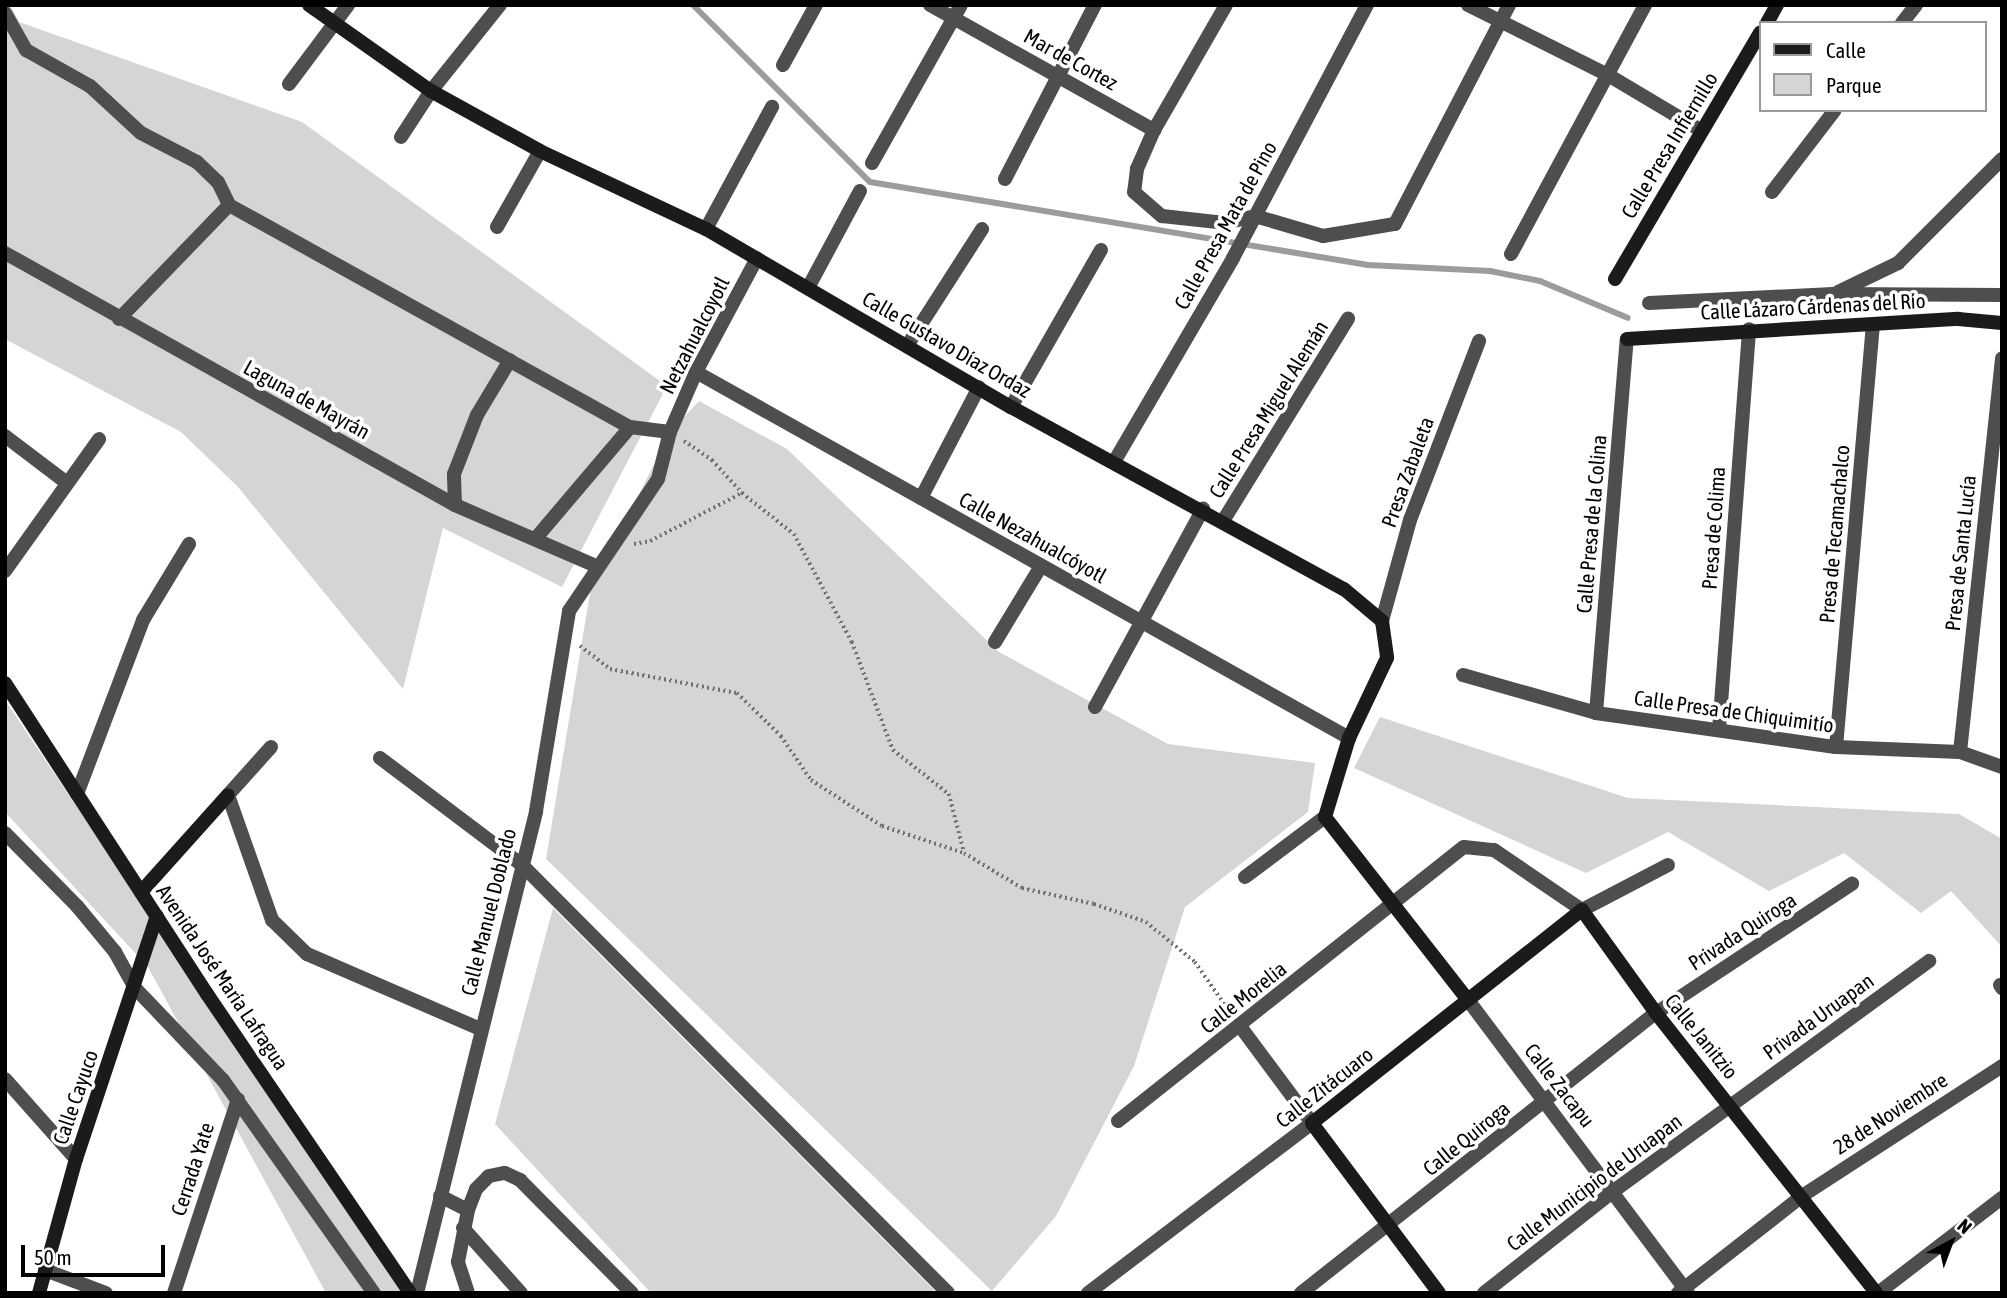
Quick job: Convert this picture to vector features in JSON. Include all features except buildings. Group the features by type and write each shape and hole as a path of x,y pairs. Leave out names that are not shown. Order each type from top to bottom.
{"street":[{"name":"Calle Gustavo Díaz Ordaz","path":"309,5 338,22 431,91 540,151 706,229 1012,407 1203,509 1344,589 1382,621"},
{"path":"289,84 338,22 348,5"},
{"path":"401,137 431,91 500,5"},
{"path":"783,65 816,5"},
{"name":"Mar de Cortez","path":"930,5 958,12 1059,76 1154,130"},
{"path":"1005,179 1095,5"},
{"path":"1226,5 1154,130 1137,169 1134,191 1162,216 1225,223 1255,216 1322,236 1395,224 1509,5"},
{"name":"Calle Presa Mata de Pino","path":"1114,462 1233,258 1367,5"},
{"path":"1468,5 1608,75 1702,131"},
{"path":"1511,254 1645,5"},
{"path":"1768,21 1777,5"},
{"path":"1904,21 1916,5"},
{"path":"872,163 958,12"},
{"path":"5,13 26,50 89,86 141,133 197,163 218,182 229,205 630,427 670,432"},
{"name":"Calle Presa Infiernillo","path":"1615,279 1758,36"},
{"path":"706,229 772,107"},
{"path":"1772,192 1833,112"},
{"path":"497,228 540,151"},
{"path":"1833,294 1898,262 2002,159"},
{"path":"808,288 860,191"},
{"path":"119,319 229,205"},
{"path":"907,346 982,229"},
{"path":"1012,407 1101,250"},
{"name":"Laguna de Mayrán","path":"5,253 455,505 596,566"},
{"name":"Netzahualcoyotl","path":"608,549 659,479 670,432 696,372 757,258"},
{"path":"1649,303 1833,294 2002,295"},
{"name":"Calle Presa Miguel Alemán","path":"1223,521 1348,319"},
{"name":"Calle Lázaro Cárdenas del Río","path":"1627,339 1749,329 1873,326 1958,319 2002,323"},
{"name":"Presa de Tecamachalco","path":"1836,747 1873,326"},
{"name":"Presa de Colima","path":"1718,730 1749,329"},
{"name":"Calle Presa de la Colina","path":"1595,713 1627,339"},
{"name":"Presa Zabaleta","path":"1382,621 1410,520 1479,341"},
{"name":"Presa de Santa Lucía","path":"1960,752 2002,358"},
{"path":"455,505 454,474 477,415 510,360"},
{"name":"Calle Nezahualcóyotl","path":"696,372 1349,738"},
{"path":"921,498 979,387"},
{"path":"536,538 630,427"},
{"path":"5,436 67,483"},
{"path":"5,571 99,439"},
{"path":"1095,707 1144,624 1203,509"},
{"path":"77,794 143,620 189,544"},
{"name":"Calle Manuel Doblado","path":"417,1293 480,1029 536,811 569,611 608,549"},
{"path":"995,642 1041,566"},
{"path":"1245,877 1325,817 1349,738 1387,658 1382,621"},
{"name":"Calle Presa de Chiquimitío","path":"1463,675 1595,713 1836,747 1960,752 2002,768"},
{"name":"Avenida José María Lafragua","path":"5,683 141,892 410,1293"},
{"path":"141,892 271,747"},
{"path":"380,758 522,865 948,1293"},
{"path":"228,795 272,919 290,942 307,954 480,1029"},
{"name":"Calle Zacapu","path":"1325,817 1615,1191 1684,1291"},
{"path":"5,833 77,906 115,953 135,988 238,1099 374,1293"},
{"name":"Calle Morelia","path":"1118,1121 1393,906 1464,847"},
{"name":"Calle Janitzio","path":"1464,847 1494,850 1583,910 1656,1013 1877,1293"},
{"path":"1583,910 1668,865"},
{"name":"Privada Quiroga","path":"1656,1013 1852,884"},
{"name":"Calle Zitácuaro","path":"1088,1293 1312,1123 1583,910"},
{"name":"Calle Cayuco","path":"38,1293 76,1159 157,916"},
{"name":"Privada Uruapan","path":"1730,1105 1929,961"},
{"name":"Calle Quiroga","path":"1301,1293 1656,1013"},
{"path":"1240,1026 1439,1293"},
{"name":"28 de Noviembre","path":"1684,1291 1802,1196 2002,1066"},
{"path":"5,1079 76,1159"},
{"name":"Cerrada Yate","path":"174,1293 238,1099"},
{"name":"Calle Municipio de Uruapan","path":"1484,1293 1730,1105"},
{"path":"468,1293 458,1262 468,1210 476,1189 489,1176 505,1173 520,1180 632,1293"},
{"path":"440,1195 468,1210"},
{"path":"1877,1293 2002,1198"},
{"path":"463,1228 521,1293"},
{"path":"45,1270 106,1293"}],"path":[{"path":"670,432 712,460 742,494 794,534 852,642 893,750 949,794 964,853"},
{"path":"608,549 650,541 742,494"},
{"path":"565,634 610,669 737,693 781,736 811,780 882,826 964,853 1022,888 1094,904 1146,922 1195,962 1240,1026"}],"green space":[{"path":"5,5 10,5 19,22 302,122 667,386 562,587 443,528 403,689 238,487 181,432 5,339"},
{"path":"699,401 787,449 999,652 1168,744 1315,763 1308,812 1185,907 1134,1066 1056,1216 992,1291 546,859 590,593 670,432"},
{"path":"5,700 403,1293 326,1293 148,967 5,812"},
{"path":"1380,717 1628,798 1959,814 2002,839 2002,947 1951,891 1921,913 1844,853 1769,891 1668,832 1586,873 1354,768"},
{"path":"553,908 937,1293 651,1293 495,1124"}],"waterway":[{"path":"693,5 870,182 1368,265 1490,271 1540,281 1628,318"}]}
